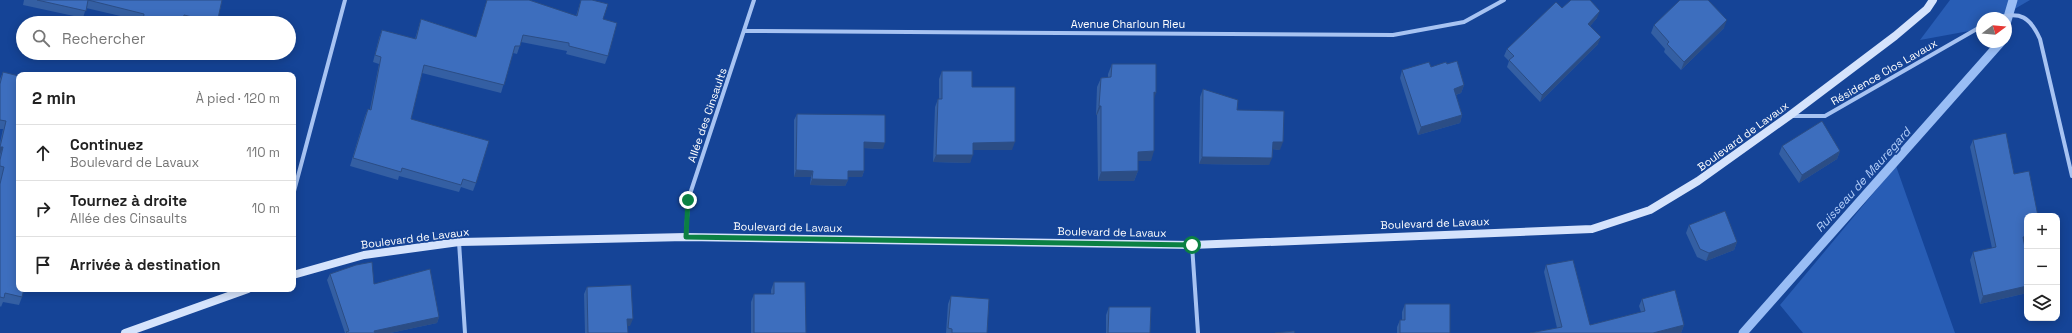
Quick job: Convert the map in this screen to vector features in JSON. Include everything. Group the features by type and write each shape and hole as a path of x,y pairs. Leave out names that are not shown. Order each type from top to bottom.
{"street":[{"path":"296,184 345,0"},
{"name":"Allée des Cinsaults","path":"686,237 688,200 754,0"},
{"name":"Avenue Charloun Rieu","path":"745,31 1393,35 1464,22 1504,0"},
{"name":"Boulevard de Lavaux","path":"296,274 364,255 459,242 686,237 1192,245 1592,229 1650,210 1698,181 1789,116 1895,36 1927,8 1933,0"},
{"path":"2012,15 2025,17 2034,26 2040,40 2072,176"},
{"name":"Résidence Clos Lavaux","path":"1789,116 1825,116 1976,29"},
{"path":"459,242 465,333"},
{"path":"1192,245 1198,333"},
{"path":"125,333 240,292"}],"shaded area":[{"path":"1950,0 2030,0 2009,12 1976,12 1976,30 1920,40"},
{"path":"1896,166 1955,333 1803,333 1780,305"}],"building":[{"path":"37,0 88,0 86,11"},
{"path":"88,0 222,0 219,16 144,16 144,14"},
{"path":"487,0 529,0 577,16 581,0 592,0 608,4 603,19 617,23 608,56 569,46 569,43 523,35 520,46 515,46 504,85 424,65 411,119 489,141 476,183 463,179 461,185 402,168 401,172 353,158 368,109 371,110 381,57 375,55 382,30 416,39 421,19 476,37"},
{"path":"1571,0 1590,0 1600,11 1588,24 1601,37 1542,95 1509,60 1514,56 1507,49 1556,2 1562,8"},
{"path":"1680,0 1708,0 1727,20 1684,62 1667,44 1669,42 1654,25"},
{"path":"1457,61 1464,85 1454,89 1462,115 1421,127 1402,70 1429,62 1431,67 1446,62 1447,64"},
{"path":"1112,64 1156,64 1156,93 1154,92 1154,151 1138,152 1138,171 1101,172 1101,106 1099,106 1101,78 1111,77"},
{"path":"942,71 972,71 972,87 1015,87 1015,142 973,143 973,155 936,155 938,99 942,99"},
{"path":"3,72 16,75 16,292 23,292 22,297 5,293 4,298 0,297 0,184 4,167 0,166 3,147 0,147 6,121 0,120 0,84"},
{"path":"1203,89 1238,100 1237,110 1284,111 1283,142 1273,142 1272,158 1202,157"},
{"path":"797,114 885,115 885,143 864,142 864,171 848,171 848,180 812,179 813,171 796,170"},
{"path":"1822,121 1840,151 1802,175 1782,146"},
{"path":"2006,133 2014,174 2029,171 2037,213 2024,213 2024,287 1983,296 1973,252 1996,247 1973,140"},
{"path":"1725,211 1737,242 1709,253 1700,249 1689,225"},
{"path":"1573,260 1590,325 1645,311 1642,299 1675,290 1684,325 1653,333 1530,333 1562,327 1546,265"},
{"path":"372,262 374,284 430,269 439,317 374,331 375,333 347,333 346,332 349,331 330,274 356,265"},
{"path":"774,282 805,282 806,333 754,333 754,294 774,294"},
{"path":"631,285 633,319 627,319 628,333 588,333 587,287"},
{"path":"951,296 989,299 987,333 952,333 952,329 948,328"},
{"path":"1405,304 1450,304 1450,333 1400,333 1400,320 1405,320"},
{"path":"1109,307 1151,307 1150,333 1108,333"},
{"path":"1294,331 1295,333 1275,333"}],"waterway":[{"name":"Ruisseau de Mauregard","path":"2010,12 2013,0"},
{"name":"Ruisseau de Mauregard","path":"1743,333 1996,48"}],"route":[{"path":"688,200 686,237 1192,245"}]}
